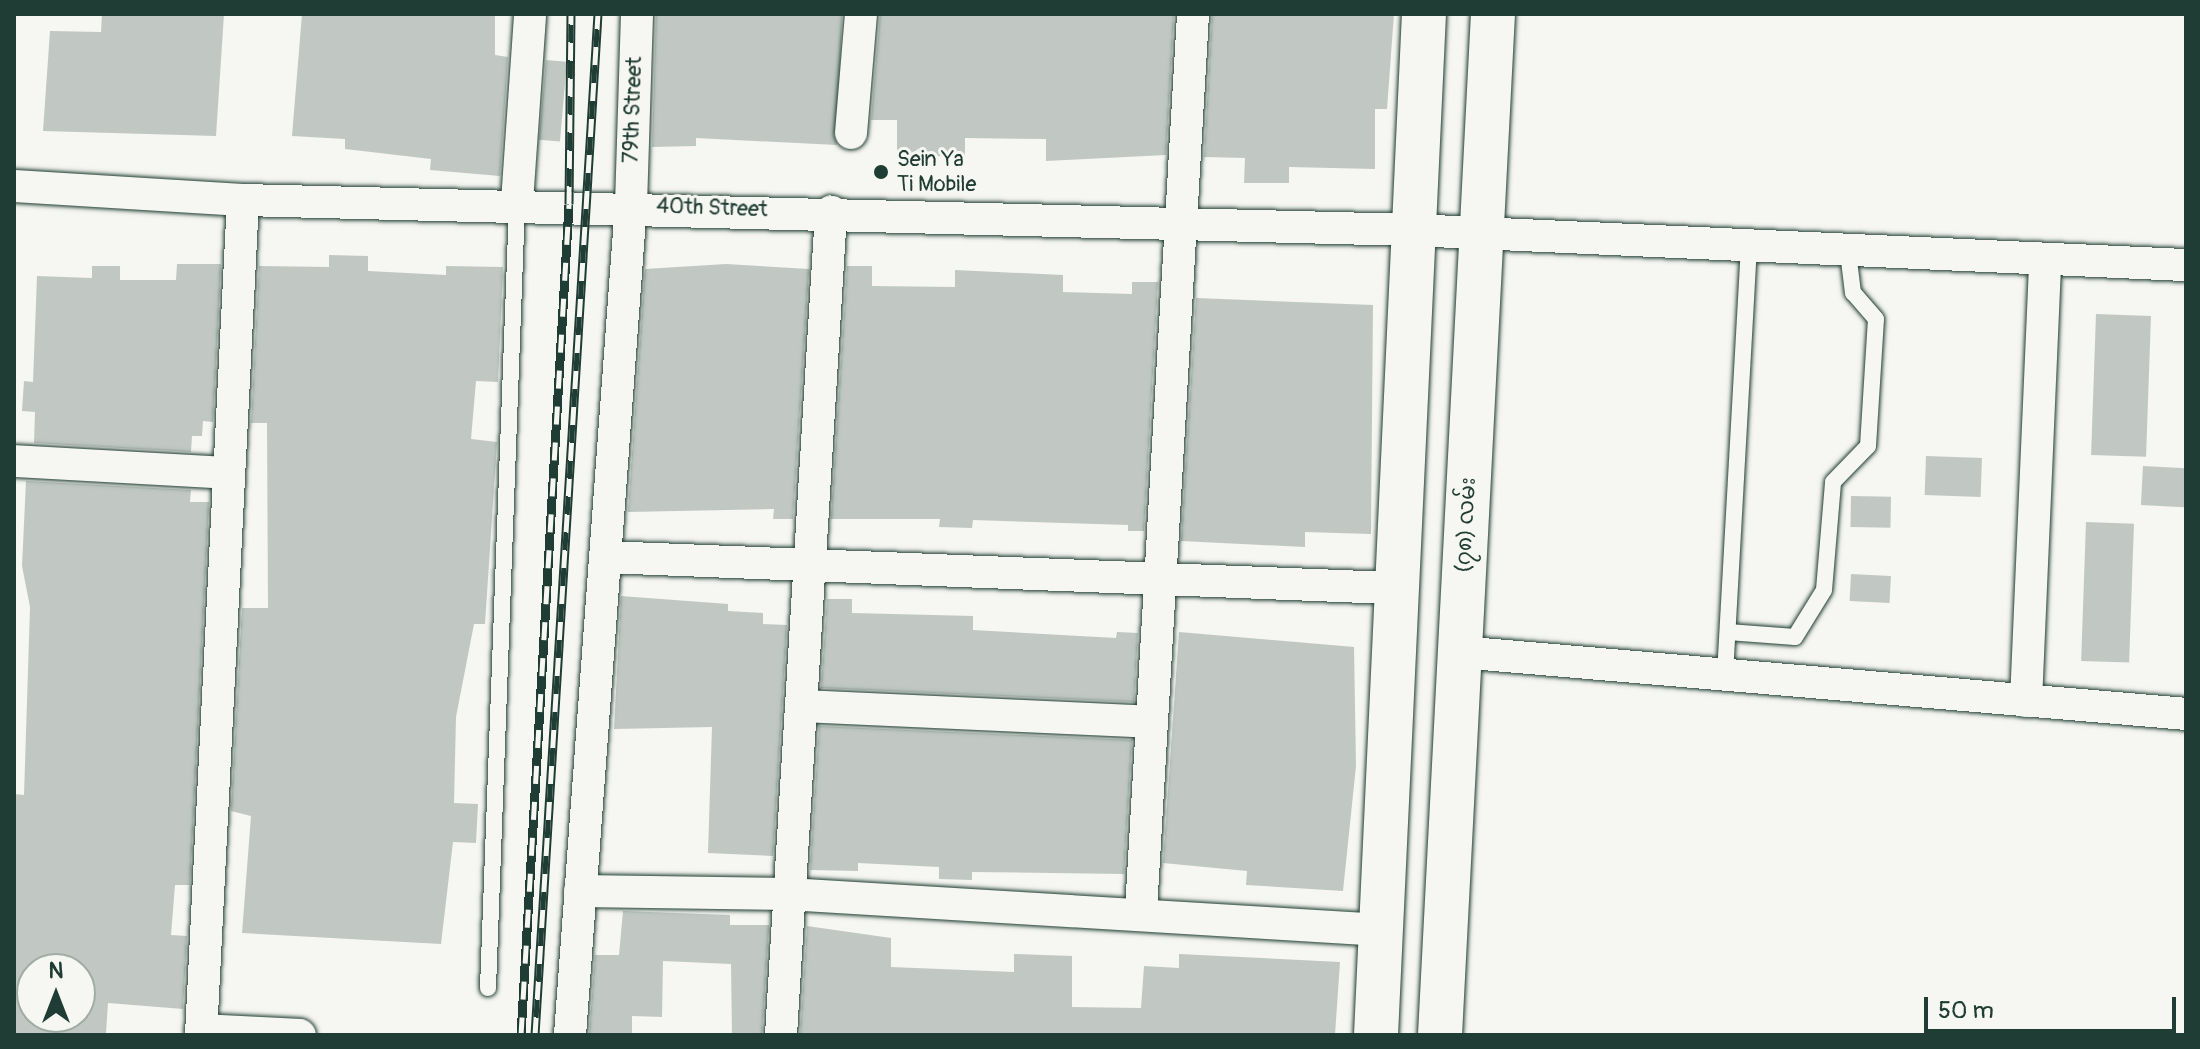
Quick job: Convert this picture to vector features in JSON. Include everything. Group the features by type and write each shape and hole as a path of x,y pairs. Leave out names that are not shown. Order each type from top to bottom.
{"main road":[{"path":"1376,1035 1392,588 1424,14"},
{"name":"(၇၈) လမ်း","path":"1440,1035 1484,236 1493,14"}],"street":[{"path":"517,202 530,14"},
{"name":"79th Street","path":"570,1035 631,205 637,14"},
{"path":"851,133 861,14"},
{"path":"1141,911 1151,722 1166,577 1193,14"},
{"name":"40th Street","path":"14,186 243,200 517,202 1411,230 1749,248 2186,265"},
{"path":"243,200 201,1033 300,1035"},
{"path":"781,1035 831,212"},
{"path":"2026,701 2045,260"},
{"path":"14,461 229,473"},
{"path":"605,557 811,560 1392,588"},
{"path":"1459,652 2186,714"},
{"path":"801,706 1151,722"},
{"path":"580,891 788,894 1141,911 1382,930"}],"lane":[{"path":"488,988 517,202"},
{"path":"1725,675 1749,248"},
{"path":"1728,632 1795,637 1824,590 1833,482 1868,446 1876,319 1853,293 1848,252"}],"building":[{"path":"102,14 224,14 216,136 43,131 50,31 101,32"},
{"path":"302,14 495,14 495,55 508,57 500,176 430,170 431,159 345,149 345,139 292,136"},
{"path":"656,14 842,14 837,145 696,138 696,146 652,147"},
{"path":"880,14 1174,14 1166,155 1046,161 1046,139 965,138 965,155 897,158 897,120 871,120"},
{"path":"1212,14 1394,14 1387,109 1375,109 1375,169 1289,167 1289,183 1244,183 1245,158 1204,157"},
{"path":"546,60 567,62 560,142 539,140"},
{"path":"329,255 368,256 368,271 446,275 446,266 503,267 498,382 476,381 471,439 497,442 485,624 474,624 456,717 454,803 478,804 476,843 453,842 441,944 242,933 251,816 231,811 242,608 268,608 267,423 251,423 259,266 329,267"},
{"path":"177,264 221,264 213,422 203,421 202,436 192,436 191,452 34,443 35,412 22,411 24,381 33,382 37,276 92,278 92,266 120,266 120,280 176,280"},
{"path":"726,264 809,269 793,519 773,519 774,509 628,512 645,269"},
{"path":"847,266 872,266 872,286 955,287 955,270 1063,275 1063,292 1132,294 1132,282 1158,282 1144,531 1128,531 1128,525 973,520 972,528 939,527 940,519 831,519"},
{"path":"1196,298 1373,305 1371,534 1305,532 1305,547 1181,541"},
{"path":"2096,314 2151,316 2146,457 2091,455"},
{"path":"1926,456 1982,458 1981,497 1925,495"},
{"path":"2143,466 2186,468 2184,507 2141,505"},
{"path":"26,481 191,490 190,502 209,502 190,885 175,885 171,935 187,936 183,1009 108,1003 106,1033 14,1035 14,794 24,795 30,607 22,566"},
{"path":"1851,496 1891,497 1890,528 1850,527"},
{"path":"2086,522 2134,524 2129,663 2081,661"},
{"path":"1851,574 1891,576 1890,603 1850,601"},
{"path":"621,596 728,604 728,611 763,613 763,624 787,625 773,856 708,853 712,727 614,729"},
{"path":"827,599 852,599 852,613 973,616 973,630 1116,638 1117,632 1138,633 1134,702 821,688"},
{"path":"1179,632 1354,647 1356,766 1343,891 1246,885 1247,871 1163,863"},
{"path":"819,726 1132,740 1124,874 972,872 972,880 939,879 939,867 858,863 858,871 810,870"},
{"path":"623,911 730,915 730,925 769,925 762,1035 732,1035 731,964 663,961 662,1017 632,1016 632,1035 589,1035 595,955 619,955"},
{"path":"807,926 891,938 891,967 1014,972 1014,954 1072,956 1072,1007 1141,1008 1144,966 1179,968 1179,954 1340,962 1335,1035 800,1035"}],"railway":[{"path":"521,1035 569,204 571,14"},
{"path":"535,1035 598,14"}],"place":[{"name":"Sein Ya Ti Mobile","path":"881,172"}]}
